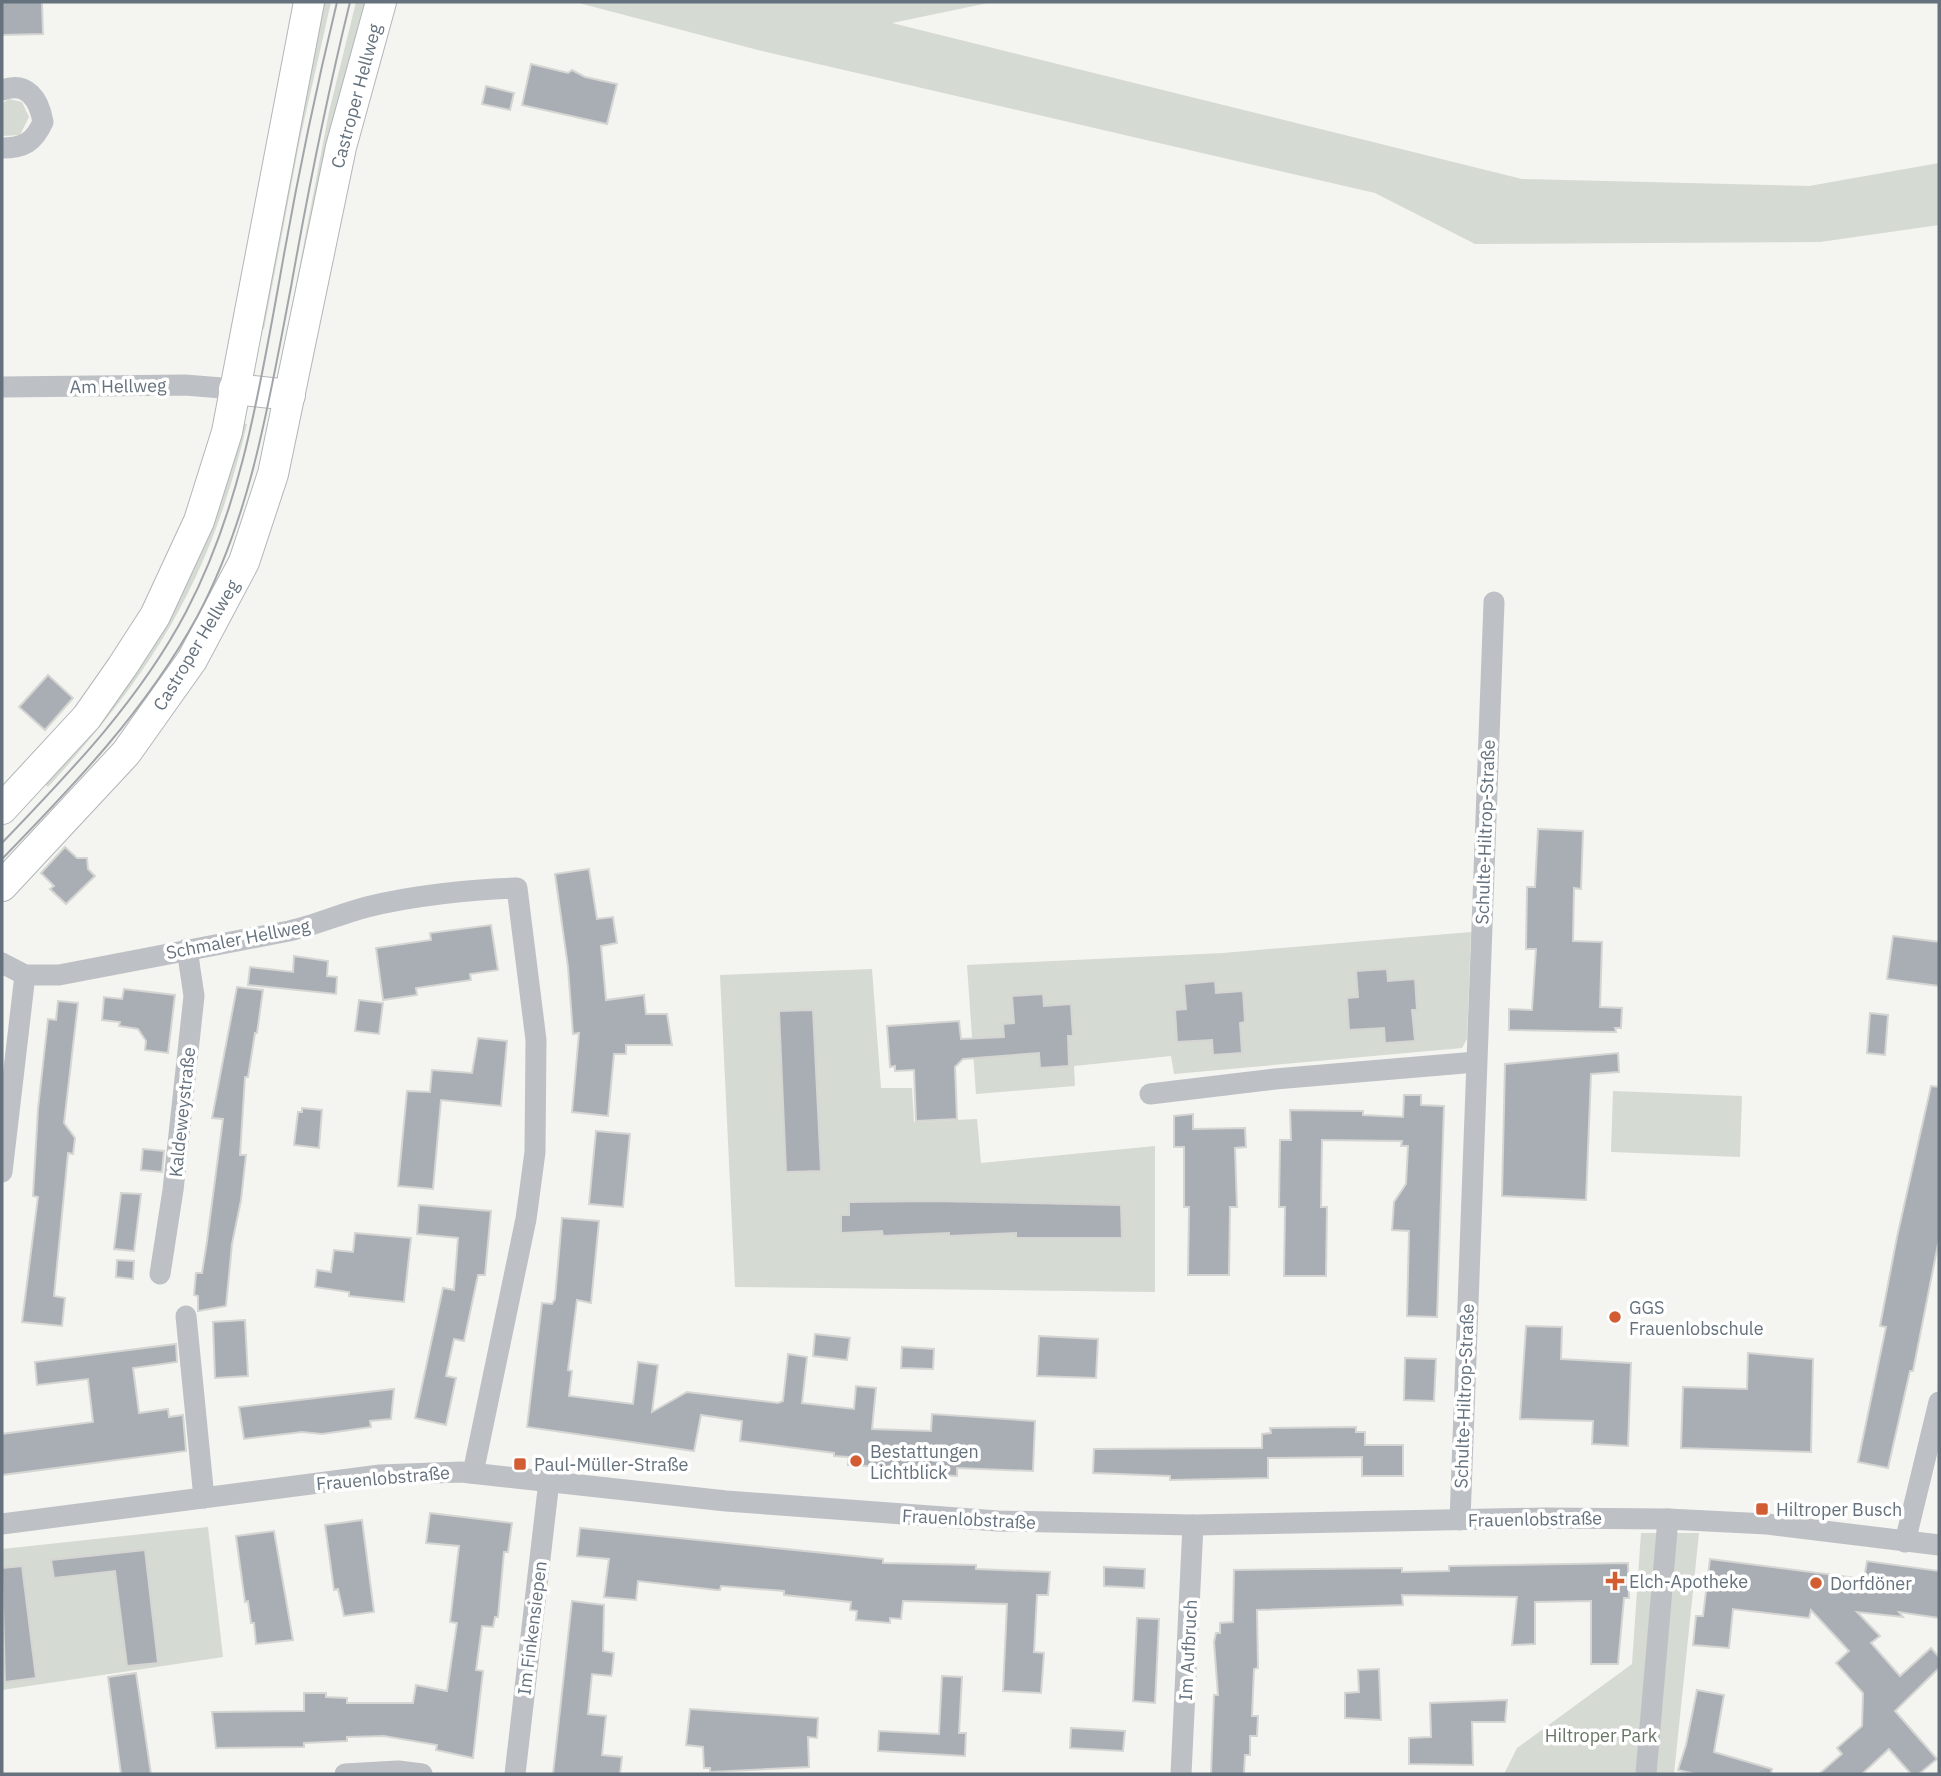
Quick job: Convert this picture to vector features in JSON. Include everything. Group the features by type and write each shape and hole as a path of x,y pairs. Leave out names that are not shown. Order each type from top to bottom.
{"main road":[{"path":"2,809 87,717 155,616 183,561 215,477 309,2"},
{"name":"Castroper Hellweg","path":"2,886 126,753 192,660 244,562 262,512 290,395 341,147 381,2"},
{"path":"234,389 290,395"}],"street":[{"path":"2,90 11,87 28,90 37,99 43,122 37,136 26,145 2,148"},
{"name":"Am Hellweg","path":"2,387 185,385 234,389"},
{"name":"Schulte-Hiltrop-Straße","path":"1460,1520 1494,602"},
{"name":"Schmaler Hellweg","path":"2,963 24,975 59,975 326,923 348,912 370,906 491,889 517,888 531,980 536,1040 536,1152 526,1219 473,1473"},
{"name":"Kaldeweystraße","path":"160,1274 173,1191 194,996 187,949"},
{"path":"2,1172 24,975"},
{"path":"1150,1094 1275,1079 1476,1062"},
{"path":"186,1316 204,1498"},
{"path":"1905,1542 1939,1402"},
{"name":"Frauenlobstraße","path":"2,1524 380,1475 473,1473 871,1514 1011,1522 1193,1525 1668,1519 1767,1524 1939,1545"},
{"name":"Im Finkensiepen","path":"515,1774 548,1481"},
{"path":"1646,1774 1657,1679 1668,1519"},
{"name":"Im Aufbruch","path":"1181,1774 1193,1525"},
{"path":"345,1774 398,1771 422,1774"}],"green space":[{"path":"322,2 331,2 300,139 264,329 257,327"},
{"path":"356,2 372,2 294,334 287,332 329,112"},
{"path":"575,2 993,2 892,23 1522,179 1809,186 1939,163 1939,225 1820,242 1475,244 1375,193 758,50"},
{"path":"9,99 22,102 29,117 20,135 2,136 2,103"},
{"path":"242,423 247,424 215,530 174,620 119,702 48,787 43,782 81,738"},
{"path":"1471,932 1467,1039 1462,1048 1174,1074 1171,1056 1074,1066 1075,1086 976,1094 967,965 1223,953"},
{"path":"872,969 881,1088 912,1088 914,1122 977,1119 981,1163 1155,1146 1155,1292 735,1287 720,975"},
{"path":"1613,1091 1742,1096 1740,1157 1611,1152"},
{"path":"208,1527 223,1657 2,1690 2,1549"},
{"name":"Hiltroper Park","path":"1641,1533 1699,1533 1674,1774 1504,1774 1517,1748 1632,1664"}],"building":[{"path":"2,2 42,2 43,34 2,35"},
{"path":"531,64 568,73 572,70 585,77 617,84 607,124 522,105"},
{"path":"486,86 514,93 510,110 482,104"},
{"path":"48,675 73,698 45,730 19,707"},
{"path":"1538,829 1583,831 1581,889 1574,888 1573,941 1602,942 1600,1007 1622,1008 1621,1028 1615,1028 1616,1032 1509,1030 1509,1009 1532,1010 1536,949 1526,949 1527,887 1535,887"},
{"path":"65,847 77,858 87,858 88,869 95,876 66,904 50,889 54,886 41,873"},
{"path":"589,869 597,919 613,917 617,943 601,946 606,1000 644,995 646,1014 667,1014 672,1045 626,1045 626,1054 614,1054 608,1116 572,1112 579,1033 573,1034 568,967 555,874"},
{"path":"491,925 498,970 470,974 471,980 416,988 417,995 383,1000 376,948 431,940 430,933"},
{"path":"1893,936 1939,942 1939,986 1887,979"},
{"path":"294,956 328,961 327,976 337,977 336,994 248,985 250,967 293,972"},
{"path":"1387,969 1388,981 1415,979 1417,1010 1412,1010 1415,1041 1385,1043 1384,1028 1349,1030 1347,998 1358,997 1356,971"},
{"path":"1215,981 1216,993 1243,991 1245,1022 1240,1023 1242,1053 1213,1055 1212,1040 1177,1042 1175,1010 1186,1009 1184,984"},
{"path":"237,987 263,990 248,1077 245,1077 240,1155 246,1155 241,1200 232,1244 226,1306 198,1311 198,1296 194,1295 196,1273 202,1273 223,1119 212,1118"},
{"path":"124,989 175,995 168,1053 145,1050 146,1041 138,1029 119,1026 120,1022 102,1020 104,997 122,999"},
{"path":"1043,994 1044,1006 1071,1004 1073,1036 1068,1036 1069,1066 1040,1068 1039,1053 963,1059 955,1067 957,1119 916,1121 914,1070 895,1071 895,1066 890,1067 887,1026 959,1021 961,1039 1004,1037 1003,1024 1014,1023 1012,996"},
{"path":"359,1000 383,1003 379,1034 355,1031"},
{"path":"58,1001 78,1003 64,1123 75,1138 73,1154 68,1153 54,1296 65,1298 62,1326 22,1322 38,1197 33,1196 38,1109 48,1019 56,1020"},
{"path":"813,1010 821,1171 786,1172 779,1011"},
{"path":"1870,1013 1888,1015 1885,1055 1867,1053"},
{"path":"478,1038 507,1041 501,1106 441,1100 433,1189 398,1186 407,1091 430,1092 432,1070 472,1073"},
{"path":"1618,1053 1619,1072 1591,1074 1586,1200 1502,1196 1505,1064"},
{"path":"1931,1086 1939,1087 1939,1239 1913,1371 1910,1371 1888,1468 1858,1462 1886,1327 1880,1326 1897,1237"},
{"path":"1404,1095 1421,1095 1421,1105 1444,1106 1437,1317 1407,1316 1409,1231 1392,1230 1394,1202 1406,1184 1408,1146 1401,1146 1402,1141 1322,1140 1321,1207 1327,1207 1326,1276 1284,1276 1285,1207 1279,1207 1280,1140 1291,1140 1290,1110 1363,1111 1363,1115 1403,1117"},
{"path":"302,1108 322,1110 319,1148 294,1145 298,1112 302,1112"},
{"path":"1193,1114 1193,1129 1245,1128 1246,1147 1235,1148 1237,1207 1230,1207 1229,1275 1188,1275 1189,1207 1184,1207 1184,1147 1174,1147 1174,1116"},
{"path":"596,1131 630,1134 623,1207 589,1204"},
{"path":"143,1149 164,1151 162,1172 141,1170"},
{"path":"121,1193 141,1194 134,1251 114,1249"},
{"path":"849,1202 1121,1205 1122,1238 1016,1238 1016,1233 883,1236 882,1231 841,1233 841,1215 849,1215"},
{"path":"419,1205 491,1211 485,1275 478,1275 464,1341 454,1339 446,1376 456,1378 446,1425 415,1418 443,1288 454,1290 458,1238 417,1234"},
{"path":"562,1218 599,1221 591,1303 577,1300 568,1370 572,1371 569,1396 633,1404 638,1362 658,1365 652,1412 687,1392 778,1403 783,1401 788,1354 807,1357 802,1403 854,1409 856,1386 876,1388 872,1429 931,1431 932,1414 1035,1421 1033,1471 957,1468 957,1476 938,1475 939,1470 848,1465 849,1457 834,1456 834,1453 740,1441 742,1421 701,1415 694,1451 527,1427 542,1303 552,1304 555,1299"},
{"path":"355,1233 411,1238 404,1302 349,1296 349,1292 315,1287 317,1270 331,1272 334,1250 353,1252"},
{"path":"117,1260 134,1261 133,1279 116,1277"},
{"path":"245,1320 248,1376 215,1378 213,1322"},
{"path":"1526,1326 1562,1327 1561,1359 1631,1363 1628,1446 1592,1444 1593,1421 1520,1419"},
{"path":"815,1334 850,1338 847,1360 813,1356"},
{"path":"1039,1336 1098,1339 1096,1378 1037,1376"},
{"path":"176,1344 177,1362 133,1368 139,1413 168,1409 169,1417 183,1415 186,1451 2,1475 2,1434 93,1422 88,1379 37,1385 35,1362"},
{"path":"902,1347 934,1349 933,1369 901,1368"},
{"path":"1748,1353 1813,1359 1811,1452 1681,1448 1683,1387 1747,1389"},
{"path":"1405,1358 1436,1359 1434,1401 1404,1400"},
{"path":"394,1389 391,1419 370,1421 371,1427 322,1434 302,1432 244,1439 239,1407"},
{"path":"1356,1427 1356,1432 1365,1432 1365,1445 1403,1445 1403,1476 1362,1476 1362,1457 1268,1458 1268,1478 1170,1480 1170,1476 1093,1473 1094,1449 1262,1448 1262,1434 1271,1433 1270,1428"},
{"path":"430,1513 512,1523 508,1552 504,1552 498,1617 495,1617 493,1627 482,1626 476,1670 483,1671 473,1758 436,1750 437,1745 384,1736 347,1737 347,1741 304,1743 304,1747 216,1748 212,1712 304,1711 304,1693 326,1693 326,1697 347,1698 347,1703 413,1703 416,1685 447,1691 457,1623 450,1622 459,1546 426,1543"},
{"path":"362,1520 374,1612 344,1616 338,1589 334,1590 325,1525"},
{"path":"580,1528 883,1559 883,1563 976,1565 976,1569 1050,1572 1048,1595 1037,1595 1034,1652 1044,1653 1041,1693 1003,1691 1007,1604 903,1601 901,1619 890,1618 890,1623 856,1620 857,1611 850,1610 851,1602 784,1595 784,1591 721,1586 720,1590 717,1590 638,1581 636,1600 604,1597 609,1559 577,1556"},
{"path":"274,1531 293,1640 256,1644 254,1623 251,1623 248,1601 245,1602 236,1536"},
{"path":"145,1550 158,1663 127,1666 115,1571 54,1578 51,1560"},
{"path":"1710,1559 1864,1579 1867,1561 1939,1571 1939,1618 1899,1612 1903,1617 1857,1612 1880,1636 1871,1643 1900,1676 1931,1648 1939,1657 1939,1668 1895,1711 1937,1759 1919,1774 1911,1774 1889,1749 1862,1774 1819,1774 1842,1754 1837,1748 1862,1726 1863,1693 1836,1663 1849,1651 1811,1610 1809,1618 1733,1609 1729,1648 1693,1645 1696,1616 1703,1616"},
{"path":"1628,1563 1629,1598 1624,1598 1618,1664 1591,1664 1591,1601 1535,1602 1535,1644 1512,1645 1517,1597 1402,1595 1403,1605 1257,1610 1258,1668 1254,1669 1252,1716 1258,1716 1257,1736 1250,1736 1250,1755 1245,1755 1244,1774 1211,1774 1214,1695 1218,1695 1214,1642 1216,1633 1220,1633 1220,1623 1233,1622 1234,1570 1402,1568 1402,1572 1449,1571 1449,1566"},
{"path":"22,1566 36,1678 5,1682 2,1568"},
{"path":"1104,1567 1145,1569 1144,1588 1104,1586"},
{"path":"572,1601 604,1605 603,1651 614,1653 612,1673 611,1676 592,1674 588,1714 606,1716 602,1755 622,1757 620,1774 553,1774"},
{"path":"1137,1618 1159,1619 1155,1703 1133,1701"},
{"path":"1379,1669 1381,1720 1345,1718 1345,1693 1359,1692 1358,1670"},
{"path":"136,1673 151,1774 121,1774 108,1677"},
{"path":"942,1676 962,1677 959,1733 966,1733 965,1756 878,1751 879,1731 939,1734"},
{"path":"1697,1690 1724,1695 1714,1752 1772,1769 1771,1774 1695,1774 1678,1770"},
{"path":"1507,1700 1505,1722 1472,1722 1473,1765 1409,1764 1409,1738 1431,1737 1430,1703"},
{"path":"690,1709 818,1718 817,1738 808,1737 809,1767 710,1772 710,1768 704,1768 703,1747 686,1745"},
{"path":"1071,1728 1125,1731 1123,1751 1070,1748"}],"tram line":[{"path":"2,843 78,762 147,676 186,612 221,532 256,406 306,139 337,2"},
{"path":"2,859 56,803 132,715 177,651 216,578 245,497 266,414 318,144 350,2"}],"place":[{"name":"GGS Frauenlobschule","path":"1615,1317"},
{"name":"Bestattungen Lichtblick","path":"856,1461"},
{"name":"Paul-Müller-Straße","path":"520,1464"},
{"name":"Hiltroper Busch","path":"1762,1509"},
{"name":"Elch-Apotheke","path":"1615,1581"},
{"name":"Dorfdöner","path":"1816,1583"}]}
